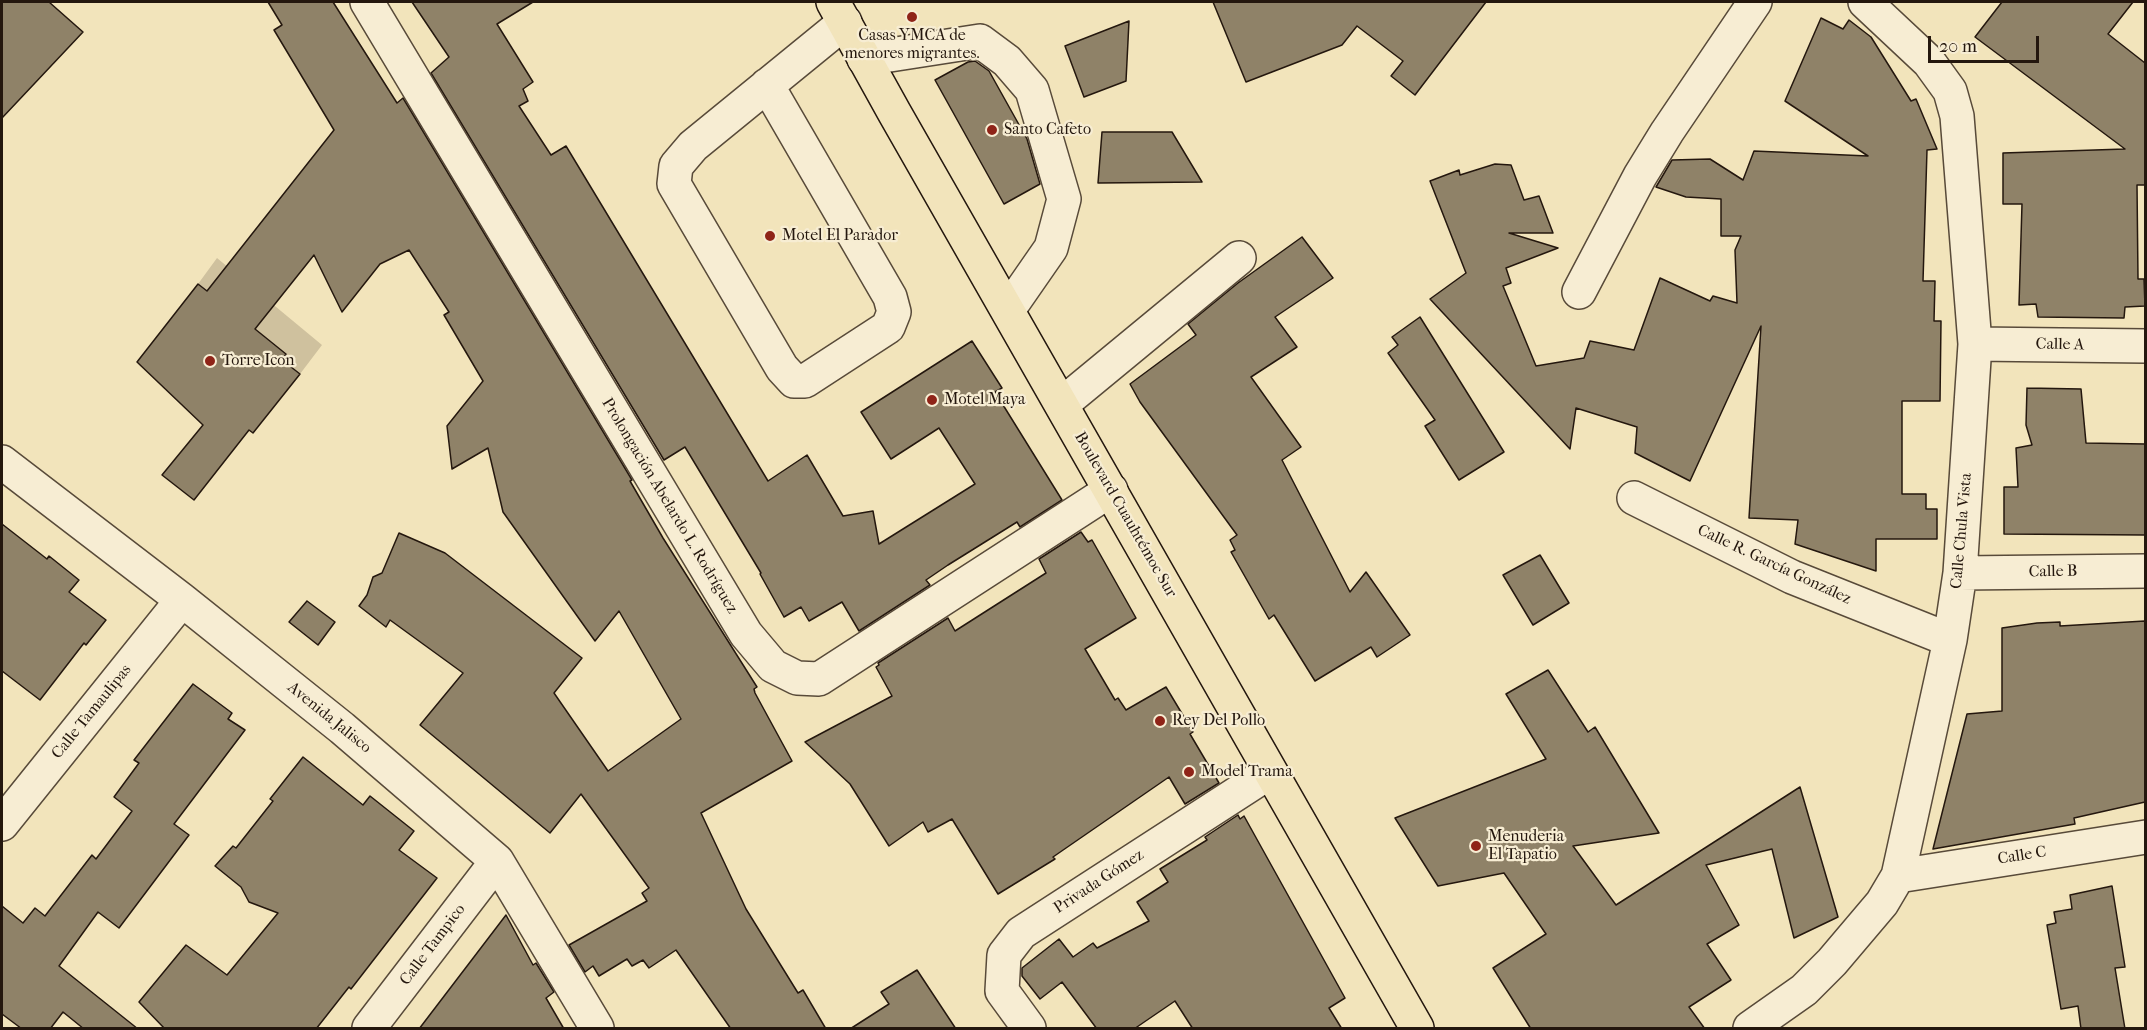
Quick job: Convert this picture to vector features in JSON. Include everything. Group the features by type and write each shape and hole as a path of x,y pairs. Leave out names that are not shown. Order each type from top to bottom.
{"main road":[{"name":"Boulevard Cuauhtémoc Sur","path":"839,12 1418,1029"}],"street":[{"name":"Prolongación Abelardo L. Rodríguez","path":"367,2 746,634 773,666 797,678 819,679 1111,490"},
{"path":"1579,292 1640,176 1755,2"},
{"name":"Calle Chula Vista","path":"1750,1029 1804,990 1832,962 1882,903 1898,876 1950,640 1960,573 1975,344 1957,116 1950,91 1929,62 1865,2"},
{"path":"767,85 890,297 894,312 888,327 805,381 794,381 782,368 674,184 676,166 693,146 767,85 839,12"},
{"path":"864,59 980,41 1007,61 1032,90 1064,199 1051,248 1008,310"},
{"path":"1062,404 1239,258"},
{"name":"Calle A","path":"1975,344 2145,346"},
{"name":"Avenida Jalisco","path":"2,462 182,600 342,728 497,861 597,1029"},
{"name":"Calle R. García González","path":"1634,498 1792,577 1950,640"},
{"name":"Calle B","path":"1960,573 2145,571"},
{"name":"Calle Tamaulipas","path":"2,824 182,600"},
{"name":"Privada Gómez","path":"1029,1029 1002,991 1004,955 1021,933 1270,772"},
{"name":"Calle C","path":"1898,876 2145,837"},
{"name":"Calle Tampico","path":"369,1029 497,861"}],"shaded area":[{"path":"217,258 322,345 300,374 282,360 286,353 198,284"}],"building":[{"path":"2,2 49,2 83,32 2,118"},
{"path":"268,2 333,2 397,103 403,98 632,480 630,481 663,538 757,687 754,689 755,693 792,761 701,813 746,909 798,993 803,990 826,1029 731,1029 676,950 649,968 643,960 632,966 627,959 599,976 593,966 585,972 569,945 647,901 642,893 649,888 581,794 550,833 420,725 463,673 390,620 386,627 359,606 367,595 373,577 382,573 399,533 445,553 582,658 554,693 608,771 681,719 619,611 595,641 503,512 488,448 452,469 447,426 483,381 444,315 449,312 409,250 380,264 342,312 314,255 255,329 286,354 282,360 300,374 253,433 249,430 194,500 162,475 203,425 137,362 198,284 207,291 334,130 274,30 282,25"},
{"path":"412,2 533,2 497,24 533,82 523,89 528,101 519,106 551,155 566,146 768,481 807,455 843,516 873,511 879,544 975,484 939,428 891,459 861,412 972,341 1002,388 995,392 1062,500 1020,527 1017,522 948,565 926,580 930,585 859,631 842,602 809,621 801,607 784,617 761,573 685,447 664,460 431,73 449,57"},
{"path":"1213,2 1486,2 1415,95 1391,76 1403,61 1357,26 1342,45 1246,82"},
{"path":"2002,2 2133,2 2108,34 2145,63 2145,185 2137,185 2138,279 2144,279 2145,306 2125,307 2124,318 2038,317 2036,304 2019,305 2022,204 2003,204 2003,153 2125,149 1975,37"},
{"path":"1821,18 1843,29 1849,20 1871,37 1911,101 1916,99 1937,149 1927,150 1923,281 1935,281 1934,321 1941,321 1940,401 1902,401 1902,494 1926,494 1926,509 1937,509 1937,539 1876,539 1876,571 1795,544 1798,520 1749,518 1761,326 1690,481 1635,453 1637,427 1576,408 1570,449 1430,299 1466,273 1430,181 1459,170 1460,175 1495,164 1511,165 1524,200 1539,196 1553,233 1509,233 1558,248 1506,268 1511,283 1503,286 1536,366 1584,358 1590,341 1634,350 1660,278 1710,301 1713,296 1737,303 1735,250 1741,236 1721,236 1721,199 1686,197 1656,187 1672,160 1710,159 1743,180 1754,151 1868,156 1785,101"},
{"path":"1129,21 1126,81 1084,97 1065,46"},
{"name":"Santo Cafeto","path":"975,61 989,71 1027,139 1040,184 1004,204 935,80 968,62"},
{"path":"1102,132 1172,132 1202,182 1098,183"},
{"path":"1302,237 1333,278 1275,317 1297,347 1251,377 1301,447 1282,460 1350,592 1366,572 1410,635 1377,657 1371,647 1315,681 1274,615 1269,619 1231,552 1235,550 1230,540 1237,535 1140,402 1130,384 1196,335 1188,324 1238,283"},
{"path":"1420,317 1504,452 1459,480 1425,426 1435,420 1388,353 1398,345 1392,337"},
{"path":"2027,388 2081,389 2086,443 2145,444 2145,535 2004,534 2004,487 2018,487 2016,448 2032,445 2026,425"},
{"path":"2,524 47,559 49,556 79,580 69,592 106,620 86,645 84,643 40,700 2,671"},
{"path":"1081,532 1088,542 1092,540 1136,618 1085,649 1115,700 1118,698 1126,710 1166,687 1193,732 1190,734 1219,783 1185,804 1169,777 1053,857 1055,859 998,894 952,819 928,832 923,822 889,846 850,784 805,742 892,696 876,667 878,663 948,618 955,631 1046,573 1039,559"},
{"path":"1540,555 1569,603 1533,625 1503,575"},
{"path":"307,601 335,622 318,645 289,622"},
{"path":"2145,621 2145,802 2074,818 2075,824 1933,849 1967,714 2002,711 2002,628 2037,623 2060,622 2060,626"},
{"path":"1548,670 1588,732 1595,727 1659,833 1573,846 1616,905 1800,787 1838,917 1794,938 1772,849 1706,865 1739,925 1707,944 1731,980 1689,1007 1705,1029 1531,1029 1493,968 1546,934 1504,873 1438,886 1395,818 1546,759 1506,694"},
{"path":"193,684 232,713 228,719 245,730 174,824 189,835 119,928 98,912 59,966 138,1029 84,1029 63,1012 50,1029 22,1029 2,1014 2,906 23,923 35,908 45,916 92,855 96,859 132,811 114,797 139,763 134,760"},
{"path":"303,757 363,805 370,796 414,831 399,850 437,878 351,989 349,987 316,1029 165,1029 139,1002 186,945 227,975 278,913 249,902 241,887 215,866 233,846 236,848 273,801 270,799"},
{"path":"1238,815 1240,819 1244,816 1345,998 1329,1008 1342,1029 1193,1029 1175,1001 1134,1029 1097,1029 1062,982 1040,999 1022,976 1022,968 1059,939 1073,957 1093,943 1097,948 1149,921 1137,902 1168,882 1160,869 1207,840 1205,837"},
{"path":"2112,886 2125,967 2115,968 2125,1029 2081,1029 2078,1006 2061,1009 2047,925 2056,923 2054,912 2072,909 2070,895"},
{"path":"506,915 533,965 536,963 554,992 546,998 564,1029 419,1029"},
{"path":"917,970 956,1029 850,1029 889,1004 881,992"}],"place":[{"name":"Casas YMCA de menores migrantes.","path":"912,17"},
{"name":"Santo Cafeto","path":"992,130"},
{"name":"Motel El Parador","path":"770,236"},
{"name":"Torre Icon","path":"210,361"},
{"name":"Motel Maya","path":"932,400"},
{"name":"Rey Del Pollo","path":"1160,721"},
{"name":"Model Trama","path":"1189,772"},
{"name":"Menuderia El Tapatio","path":"1476,846"}]}
